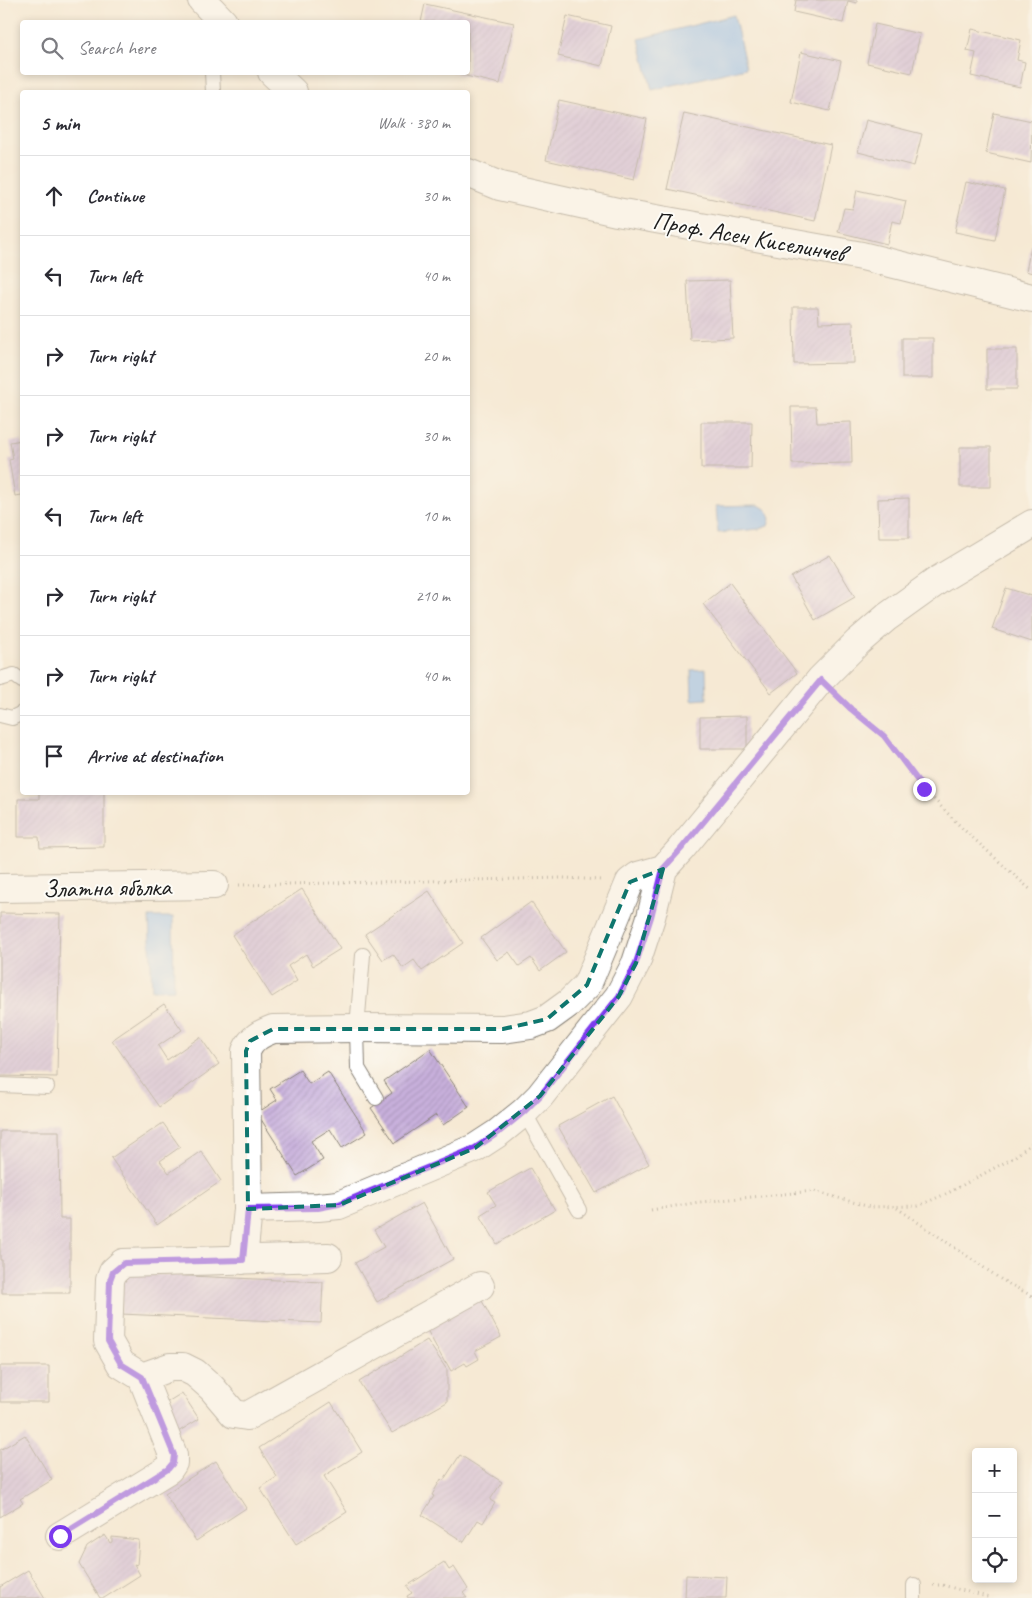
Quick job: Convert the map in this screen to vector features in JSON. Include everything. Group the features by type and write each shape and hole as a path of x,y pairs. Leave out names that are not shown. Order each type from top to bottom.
{"street":[{"path":"275,75 291,90"},
{"name":"Проф. Асен Киселинчев","path":"470,174 500,186 618,212 862,256 1032,298"},
{"path":"248,1209 318,1208 339,1204 475,1148 498,1133 524,1112 540,1096 619,996 636,963 651,917 663,869 821,680 858,642 910,599 940,578 1032,524"},
{"path":"243,1260 248,1209 246,1050 250,1042 261,1033 272,1029 503,1029 531,1025 547,1019 569,1003 586,985 630,882 638,876 663,869"},
{"name":"Златна ябълка","path":"0,888 214,886"},
{"path":"60,1536 168,1469 173,1463 174,1455 142,1377 121,1364 108,1341 110,1280 113,1272 124,1263 328,1257"},
{"path":"142,1377 170,1367 183,1367 195,1373 212,1388 234,1414 247,1416 480,1286"}],"lane":[{"path":"212,75 213,90"},
{"path":"0,679 14,675 20,680"},
{"path":"0,716 12,718 20,714"},
{"path":"363,955 358,1028 358,1068 376,1098"},
{"path":"0,1085 47,1087"},
{"path":"524,1112 579,1210"}],"path":[{"path":"821,680 851,709 884,736 924,789 956,822 1032,891"},
{"path":"214,886 563,878 630,882"},
{"path":"651,1210 709,1201 814,1191 870,1207 918,1206 948,1193 1013,1158 1032,1143"},
{"path":"896,1207 1002,1280 1032,1296"},
{"path":"914,1591 942,1585 992,1598"}],"highlighted area":[{"path":"663,869 636,963 619,996 540,1096 475,1148 339,1205 248,1209 246,1051 250,1041 273,1029 503,1029 547,1019 587,985 630,882"}],"water":[{"path":"734,15 746,68 652,90 639,39"},
{"path":"759,505 767,510 770,519 768,526 759,529 718,533 716,506"},
{"path":"706,669 707,699 692,700 691,670"},
{"path":"149,917 173,917 174,989 152,990"}],"building":[{"path":"796,0 857,0 857,3 848,1 843,23 794,12"},
{"path":"425,4 514,23 500,84 462,75 470,75 470,20 421,20"},
{"path":"567,16 611,26 602,66 558,56"},
{"path":"875,24 920,34 912,73 867,63"},
{"path":"972,29 1021,40 1017,60 1025,62 1020,87 971,76 976,53 967,51"},
{"path":"801,52 841,61 830,111 791,102"},
{"path":"559,100 647,119 634,180 546,160"},
{"path":"684,113 831,145 815,221 667,189"},
{"path":"994,113 1032,121 1031,163 986,153"},
{"path":"866,120 922,134 914,166 858,152"},
{"path":"966,182 1005,190 995,240 955,232"},
{"path":"857,190 906,201 901,223 892,221 887,244 838,232 844,208 853,209"},
{"path":"1032,246 1032,273 1026,271"},
{"path":"730,280 733,338 690,340 687,281"},
{"path":"793,307 818,307 819,323 853,322 854,363 794,364"},
{"path":"902,338 933,338 933,378 902,378"},
{"path":"987,349 1017,349 1017,389 987,389"},
{"path":"791,407 816,407 817,423 851,422 852,463 792,464"},
{"path":"701,422 752,422 751,468 701,468"},
{"path":"20,440 20,495 15,496 9,460 13,459 10,442"},
{"path":"960,447 991,447 991,487 960,487"},
{"path":"909,498 909,538 879,538 878,499"},
{"path":"830,555 855,597 815,620 791,577"},
{"path":"730,583 797,673 771,693 703,604"},
{"path":"1006,588 1032,596 1032,642 992,629"},
{"path":"747,716 747,749 700,749 700,717"},
{"path":"39,795 104,795 104,847 40,848 39,837 18,837 18,799 39,799"},
{"path":"302,889 340,949 313,966 306,954 288,966 297,981 272,997 232,935"},
{"path":"429,891 463,943 422,971 414,960 403,968 393,954 383,960 365,934"},
{"path":"531,902 566,952 540,971 531,958 519,966 509,952 497,960 481,938"},
{"path":"0,913 60,914 57,1077 0,1076"},
{"path":"164,1004 182,1030 158,1046 167,1060 200,1037 219,1064 159,1107 112,1040"},
{"path":"430,1049 469,1107 443,1125 436,1115 395,1143 371,1108 392,1093 384,1081"},
{"path":"300,1070 309,1084 328,1072 367,1133 342,1148 330,1129 311,1141 323,1160 297,1176 257,1113 277,1100 270,1089"},
{"path":"612,1096 649,1164 596,1193 558,1126"},
{"path":"163,1123 180,1147 160,1161 169,1173 201,1151 221,1181 157,1225 111,1158"},
{"path":"0,1131 59,1131 60,1219 70,1219 70,1293 2,1293 2,1260 0,1260"},
{"path":"530,1168 555,1210 497,1244 480,1215 496,1205 488,1192"},
{"path":"422,1203 453,1259 377,1302 355,1263 384,1247 374,1230"},
{"path":"123,1273 323,1282 321,1323 121,1314"},
{"path":"480,1297 501,1337 475,1351 479,1359 467,1366 465,1363 451,1371 427,1330"},
{"path":"427,1340 447,1370 447,1402 392,1433 359,1382"},
{"path":"0,1366 49,1366 49,1402 0,1402"},
{"path":"182,1393 199,1419 173,1435 156,1409"},
{"path":"331,1402 362,1452 324,1476 347,1512 296,1544 260,1488 277,1477 259,1448"},
{"path":"25,1435 52,1480 20,1499 23,1503 0,1517 0,1450"},
{"path":"460,1455 502,1482 490,1500 495,1503 483,1523 478,1520 464,1542 422,1515 434,1496 432,1495 441,1479 443,1481"},
{"path":"216,1461 246,1508 196,1541 165,1494"},
{"path":"105,1535 110,1543 112,1542 112,1537 139,1540 137,1565 134,1564 140,1575 104,1598 100,1598 79,1564 87,1547"},
{"path":"444,1562 449,1570 454,1567 468,1589 463,1593 467,1598 408,1598 407,1596 412,1593 407,1586"},
{"path":"28,1570 45,1598 0,1598 0,1587"},
{"path":"686,1575 727,1577 726,1598 685,1598"}],"route":[{"path":"60,1536 168,1469 173,1463 174,1455 142,1377 121,1364 108,1341 110,1280 113,1272 124,1263 243,1260 248,1209 318,1208 339,1204 475,1148 498,1133 524,1112 540,1096 619,996 636,963 651,917 663,869 821,680 851,709 884,736 924,789"}]}
